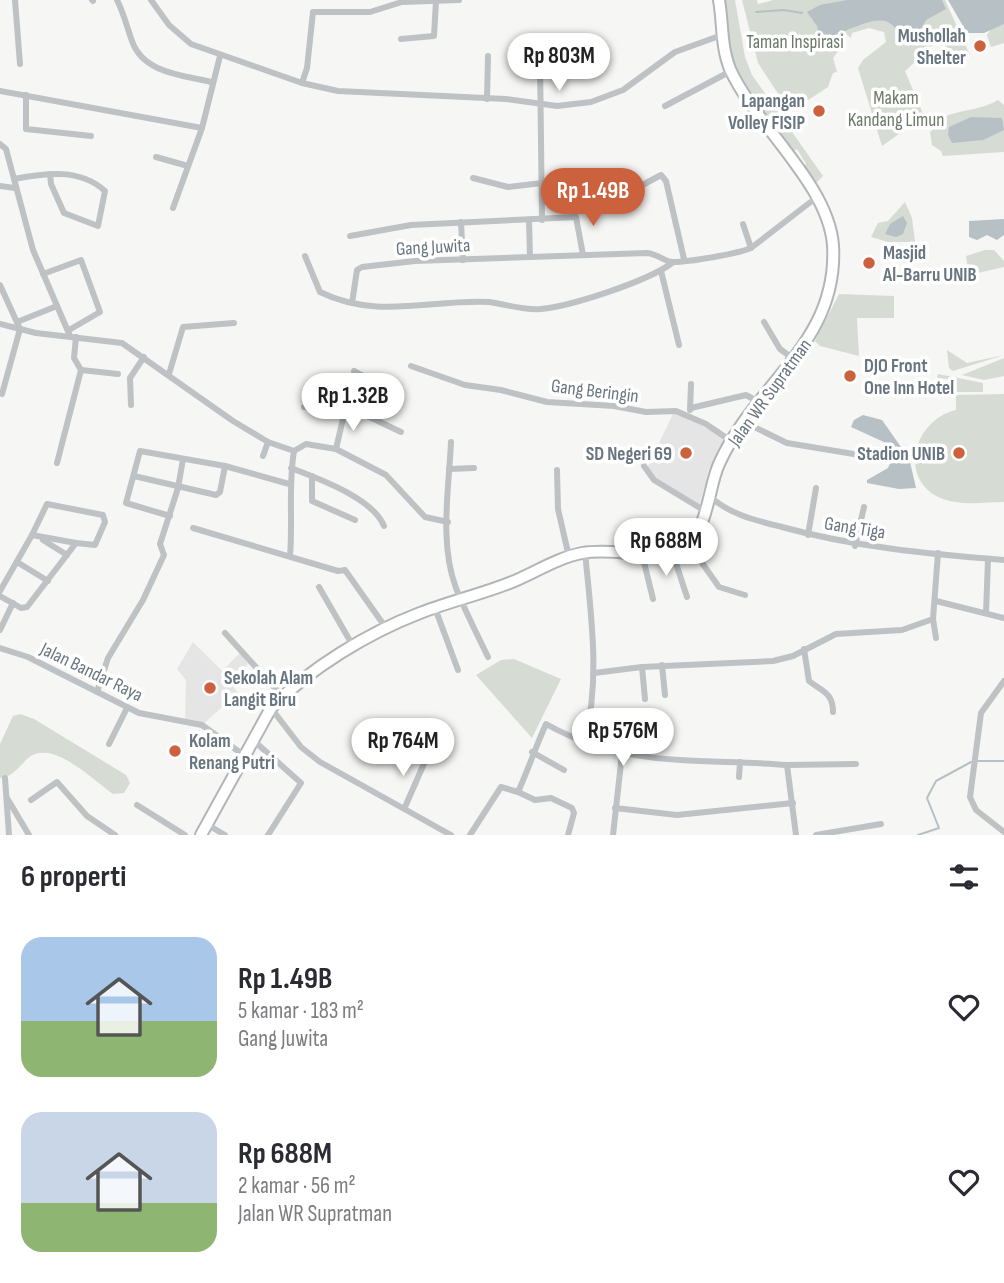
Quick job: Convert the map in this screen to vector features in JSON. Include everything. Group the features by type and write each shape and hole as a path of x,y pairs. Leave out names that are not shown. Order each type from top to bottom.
{"highway":[{"name":"Jalan WR Supratman","path":"688,543 696,536 719,465 731,441 757,401 795,360 827,302 832,276 830,227 817,197 731,71 722,35 719,0"},
{"path":"201,835 271,708 282,696 353,646 435,608 514,581 585,552 642,554 672,551 688,543"}],"street":[{"path":"15,0 20,64"},
{"path":"117,0 132,43 145,62 169,72 211,82"},
{"path":"151,0 181,37 220,56 302,83 338,91 542,104 578,104 616,93 630,87 650,68 675,52 722,35"},
{"path":"302,83 307,68 311,14 315,11 360,13 402,2 459,0"},
{"path":"401,39 434,36 436,1"},
{"path":"173,208 202,128 211,82 220,56"},
{"path":"487,99 488,56"},
{"path":"540,62 542,220"},
{"path":"665,106 731,71"},
{"path":"0,92 26,94 202,128"},
{"path":"26,94 26,129 91,136"},
{"path":"0,144 6,149 15,188 43,274 71,334 74,358 81,370 57,463"},
{"path":"156,157 188,166"},
{"path":"14,179 50,174 75,175 105,190 98,226 64,213 51,184 50,174"},
{"path":"635,189 653,177 661,175 666,181 684,259"},
{"path":"473,178 508,187 542,183"},
{"path":"0,186 15,188"},
{"name":"Gang Juwita","path":"352,303 359,267 583,255 657,254 672,262 740,253 751,248 817,197"},
{"path":"350,236 376,229 461,222 577,218 583,255"},
{"path":"529,220 530,257"},
{"path":"461,222 463,260"},
{"path":"743,224 751,248"},
{"path":"306,256 320,292 373,307 487,302 540,309 661,271 672,262"},
{"path":"43,274 80,260 100,312 71,334"},
{"path":"661,271 679,345"},
{"path":"0,285 18,326 2,394"},
{"path":"18,326 57,306"},
{"path":"764,322 780,349 795,360"},
{"path":"169,374 183,327 234,323"},
{"path":"0,324 122,343 233,421 268,442 294,451 306,444 336,449 386,475 425,517 448,522"},
{"path":"131,405 130,378 144,357"},
{"name":"Gang Beringin","path":"411,366 465,385 501,390 547,402 614,406 646,412 676,411 690,416 731,441"},
{"path":"81,370 118,374"},
{"path":"354,371 383,387 372,417"},
{"path":"690,416 691,384"},
{"path":"691,408 746,395 757,401"},
{"path":"304,407 345,410 372,417 401,432"},
{"path":"336,449 345,410"},
{"path":"744,422 787,443 884,459"},
{"path":"263,456 268,442"},
{"path":"451,442 448,522 450,562 461,599 488,657"},
{"path":"169,518 127,504 140,451 225,466 289,484"},
{"path":"290,556 289,484 294,451"},
{"path":"97,692 108,659 143,600 163,555 160,548 178,488 183,459"},
{"path":"134,476 178,488 219,494 225,466"},
{"path":"644,466 654,480 705,511"},
{"path":"291,468 350,494 371,509 384,526"},
{"path":"449,469 474,468"},
{"path":"556,470 558,509 569,557"},
{"path":"312,476 312,501 355,520"},
{"path":"808,535 816,488"},
{"name":"Gang Tiga","path":"709,496 733,514 855,546 1004,560"},
{"path":"41,539 95,545 105,522 103,515 47,504 0,594 13,603 27,607 76,543"},
{"path":"855,546 864,507"},
{"path":"193,528 345,570 387,630"},
{"path":"32,535 67,555"},
{"path":"688,543 719,587 745,595"},
{"path":"672,551 687,597"},
{"path":"584,744 594,710 594,673 585,552"},
{"path":"936,638 933,619 938,553"},
{"path":"642,554 653,599"},
{"path":"986,613 988,559"},
{"path":"17,562 48,581"},
{"path":"319,587 353,646"},
{"path":"936,601 1004,618"},
{"path":"0,630 13,603"},
{"path":"435,608 458,670"},
{"path":"594,673 642,667 712,666 773,661 793,656 836,634 885,628 902,630 933,619"},
{"path":"225,633 282,696"},
{"name":"Jalan Bandar Raya","path":"0,648 29,657 127,708 202,724 245,756"},
{"path":"804,649 809,681 827,692 833,702 833,712"},
{"path":"662,666 665,695"},
{"path":"642,667 645,699"},
{"path":"1004,681 981,713 974,761 972,805 1004,832"},
{"path":"109,744 127,708"},
{"path":"271,708 301,747 320,762 451,835"},
{"path":"518,792 526,779 532,752 546,724 584,744 622,754 670,761 787,765 856,764"},
{"path":"252,739 301,783 268,835"},
{"path":"532,752 564,770"},
{"path":"613,835 622,754"},
{"path":"405,807 426,760"},
{"path":"739,777 740,762"},
{"path":"787,765 796,835"},
{"path":"5,778 9,835"},
{"path":"31,800 57,782 87,816 116,835"},
{"path":"470,835 502,787 535,800 551,797 572,808 574,813 568,835"},
{"path":"6,797 29,835"},
{"path":"615,808 677,815 793,803"},
{"path":"137,805 185,835"},
{"path":"816,835 881,824"},
{"path":"208,825 225,835"}],"shaded area":[{"path":"847,0 942,0 946,9 926,20 913,44 906,41 889,23 873,21 844,32 836,39 836,47 826,51 821,45 817,26 807,12 820,5"},
{"path":"948,0 1004,0 1004,24 984,33 967,33"},
{"path":"971,117 1002,118 1004,130 983,140 952,143 948,135 949,127"},
{"path":"903,216 907,223 903,234 896,237 885,234 890,224"},
{"path":"1004,219 1004,235 997,240 987,235 977,240 969,237 969,221"},
{"name":"SD Negeri 69","path":"674,412 726,438 709,469 699,507 652,476 647,468"},
{"path":"863,415 882,420 901,447 907,449 916,488 899,489 867,483 867,480 888,468 892,459 886,443 851,427 854,420"},
{"name":"Sekolah Alam Langit Biru","path":"193,642 222,671 240,653 248,664 231,683 238,693 202,725 185,720 186,680 177,669"}],"green space":[{"path":"723,0 735,0 745,57 752,75 823,176 814,185 802,167 806,164 797,149 792,152 744,86 733,65"},
{"name":"Taman Inspirasi","path":"742,0 757,0 758,4 773,0 945,0 970,55 949,51 942,42 926,50 905,71 924,116 882,146 858,68 863,60 886,42 884,32 869,28 852,33 851,38 846,34 839,39 842,46 833,58 837,72 833,73 828,87 790,112 758,63"},
{"path":"1004,24 1004,43 991,47 987,35 992,27"},
{"path":"998,100 1004,105 1004,152 943,156 941,151 932,145 930,132 940,124 937,120"},
{"path":"905,202 912,218 915,242 888,242 871,237 878,223 888,221"},
{"path":"994,250 1004,261 1004,267 969,275 966,256"},
{"path":"839,294 894,296 894,318 857,318 859,356 820,346 815,341"},
{"path":"947,350 967,363 1004,355 953,371 949,368"},
{"path":"1004,358 1004,376 984,380 962,375"},
{"path":"938,374 983,383 983,392 951,392 947,379 937,378"},
{"name":"Stadion UNIB","path":"1004,394 1004,502 958,502 943,499 929,490 920,479 916,452 929,426 941,416 956,410 956,395"},
{"path":"514,659 561,679 532,738 476,675 501,660"},
{"path":"20,714 34,719 126,775 130,783 124,793 113,794 72,763 48,753 27,759 11,774 0,778 0,744 13,716"}],"waterway":[{"path":"756,12 784,10 802,13"},
{"path":"976,761 1004,761"},
{"path":"918,835 939,828 927,798 936,781 971,762"}],"place":[{"name":"Mushollah Shelter","path":"980,46"},
{"name":"Lapangan Volley FISIP","path":"819,111"},
{"name":"Masjid Al-Barru UNIB","path":"869,263"},
{"name":"DJO Front One Inn Hotel","path":"850,376"},
{"name":"SD Negeri 69","path":"686,453"},
{"name":"Stadion UNIB","path":"959,453"},
{"name":"Sekolah Alam Langit Biru","path":"210,688"},
{"name":"Kolam Renang Putri","path":"175,751"}],"park label":[{"name":"Makam Kandang Limun","path":"896,108"}]}
